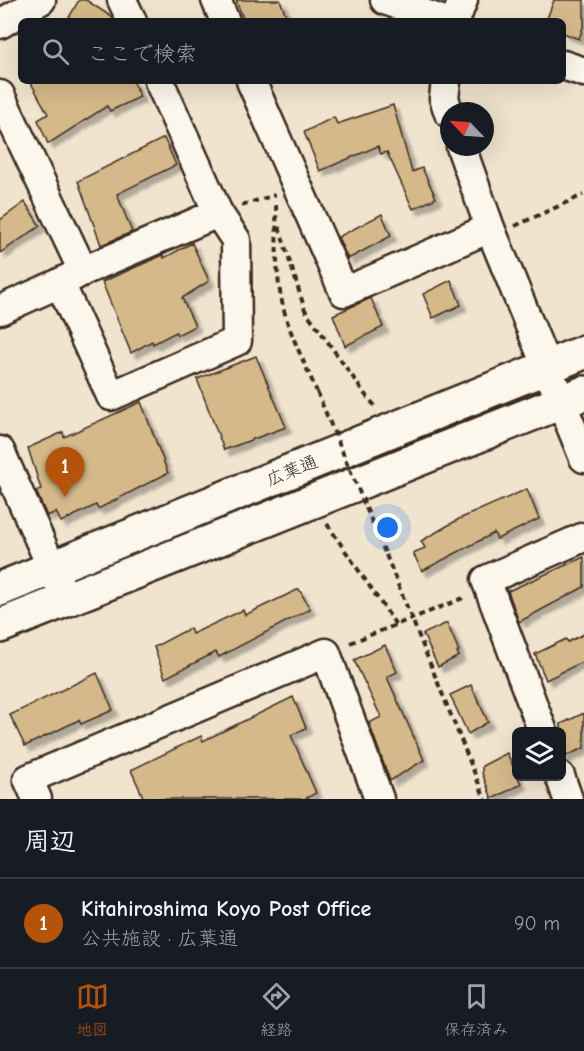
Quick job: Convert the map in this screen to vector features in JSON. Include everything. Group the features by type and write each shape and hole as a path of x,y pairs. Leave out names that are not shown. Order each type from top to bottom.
{"street":[{"path":"0,24 41,0"},
{"path":"122,0 131,18"},
{"path":"216,0 224,18"},
{"path":"385,0 436,18"},
{"path":"456,18 463,0"},
{"path":"566,65 584,72"},
{"path":"0,95 71,277 111,396 237,341 236,240 219,213 160,84"},
{"path":"253,84 344,292 491,232"},
{"path":"445,102 446,84"},
{"path":"464,156 491,232 547,368 572,398 584,458"},
{"path":"0,309 219,213"},
{"name":"広葉通","path":"0,589 584,352"},
{"name":"広葉通","path":"0,626 572,398"},
{"path":"0,451 66,599"},
{"path":"541,727 486,580 584,537"},
{"path":"37,799 28,779 326,653 375,798"},
{"path":"561,781 568,799"}],"path":[{"path":"272,185 276,195 277,267 280,296 286,316 485,799"},
{"path":"219,213 276,195"},
{"path":"491,232 583,195"},
{"path":"276,221 305,309 367,397 395,429"},
{"path":"312,501 396,625"},
{"path":"326,653 489,588"}],"building":[{"path":"79,0 86,0 112,18 69,18"},
{"path":"236,0 280,0 287,18 243,18"},
{"path":"554,0 584,0 584,24 579,39 566,34 566,18 547,18"},
{"path":"32,84 134,84 140,97 110,111 107,106 48,144 38,120 48,114"},
{"path":"393,105 412,172 422,168 436,198 413,209 387,152 381,154 378,146 320,171 304,132 334,117 337,124"},
{"path":"164,138 176,165 117,194 132,232 101,245 78,181"},
{"path":"25,202 40,226 0,253 0,220"},
{"path":"382,214 391,236 348,259 338,237"},
{"path":"192,243 209,281 182,298 195,326 177,335 176,332 153,344 152,341 131,353 102,282 163,255 164,258"},
{"path":"451,280 461,305 433,318 423,294"},
{"path":"371,298 383,327 345,346 333,315"},
{"path":"256,356 286,427 224,450 197,379"},
{"path":"141,402 168,473 98,509 96,505 61,522 56,512 47,516 36,491 41,489 28,448 63,432 64,437"},
{"path":"527,489 539,519 497,539 494,533 422,571 413,553 425,548 421,541 459,519"},
{"path":"584,557 584,587 519,622 508,591"},
{"path":"299,589 310,609 219,657 216,652 165,678 154,647 190,628 192,634 243,610 245,615"},
{"path":"447,623 459,656 438,667 423,634"},
{"path":"584,634 584,661 546,680 535,654 566,639 568,642"},
{"path":"385,645 397,672 387,677 424,760 390,781 369,723 381,717 354,660"},
{"path":"97,673 113,710 81,724 79,720 25,746 10,715"},
{"path":"471,685 488,722 468,734 450,695"},
{"path":"293,697 306,728 291,735 316,793 305,799 144,799 131,770 201,736 203,741"},
{"path":"584,713 584,748 566,756 566,727 561,727 561,724"},
{"path":"507,753 512,764 512,781 520,781 521,784 492,799 482,773 482,766"}],"place":[{"name":"Kitahiroshima Koyo Post Office","path":"65,497"}]}
